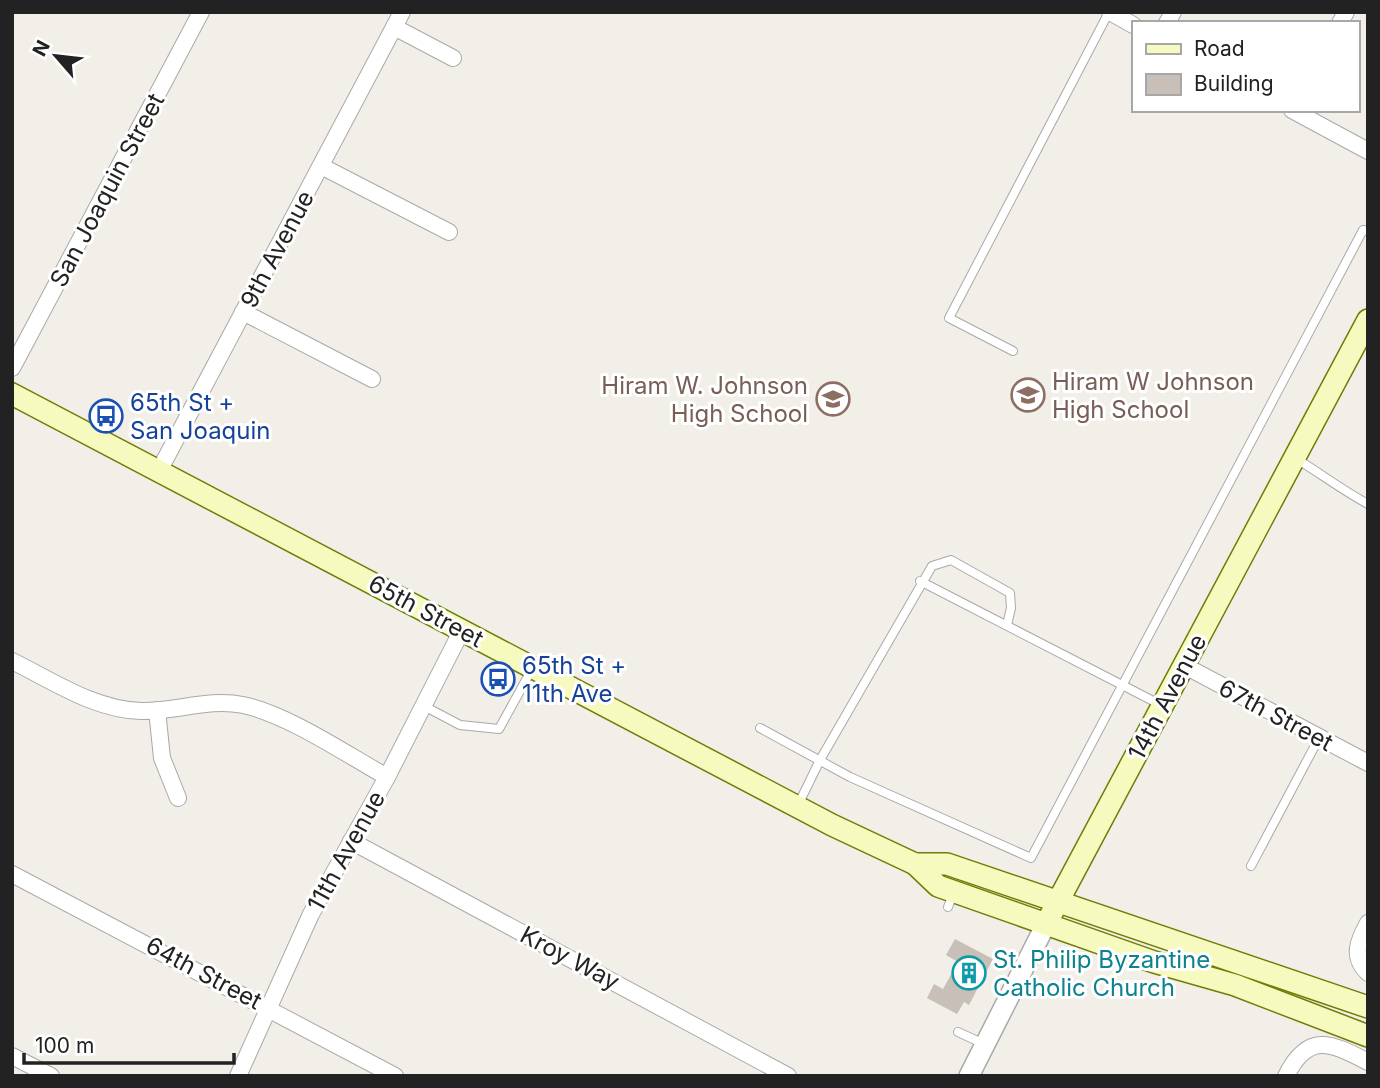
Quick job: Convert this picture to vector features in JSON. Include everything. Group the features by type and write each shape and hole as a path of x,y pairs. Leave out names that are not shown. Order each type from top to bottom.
{"main road":[{"name":"14th Avenue","path":"1046,924 1368,320"},
{"name":"65th Street","path":"12,394 852,836 915,864 951,899 1046,924 1235,985 1368,1036"},
{"name":"65th Street","path":"915,864 947,864 1368,1007"}],"street":[{"name":"San Joaquin Street","path":"12,368 201,12"},
{"path":"1110,12 1132,24"},
{"name":"9th Avenue","path":"159,471 398,20 453,58"},
{"path":"1297,112 1368,151"},
{"path":"321,166 449,232"},
{"path":"243,313 372,379"},
{"name":"11th Avenue","path":"238,1076 311,914 387,777 462,630"},
{"path":"12,661 98,703 121,709 157,710 203,702 246,705 276,717 387,777"},
{"name":"67th Street","path":"1185,666 1368,764"},
{"path":"157,710 162,758 178,798"},
{"name":"Kroy Way","path":"351,841 788,1076"},
{"name":"64th Street","path":"12,874 269,1007 395,1076"},
{"path":"1368,923 1359,939 1357,954 1368,973"},
{"name":"14th Avenue","path":"975,1074 985,1045 1046,924"},
{"path":"1286,1076 1300,1052 1317,1045 1333,1047 1368,1062"},
{"path":"12,1055 51,1076"}],"lane":[{"path":"1013,351 950,318 1110,12"},
{"path":"760,729 850,777 1031,858 1363,230 1368,231"},
{"path":"1295,458 1322,474 1332,484 1368,503"},
{"path":"799,803 820,760 920,581 932,566 951,560 1010,593 1012,608 1007,625"},
{"path":"920,581 1164,706"},
{"path":"422,705 460,725 499,729 533,667"},
{"path":"1251,866 1320,738"},
{"path":"958,1032 985,1045"}],"building":[{"name":"St. Philip Byzantine Catholic Church","path":"955,939 993,959 969,1005 964,1002 957,1014 927,998 934,984 943,989 958,962 946,955"}],"place":[{"name":"Hiram W Johnson High School","path":"1028,395"},
{"name":"Hiram W. Johnson High School","path":"833,399"},
{"name":"65th St + San Joaquin","path":"106,416"},
{"name":"65th St + 11th Ave","path":"498,679"},
{"name":"St. Philip Byzantine Catholic Church","path":"969,973"}]}
